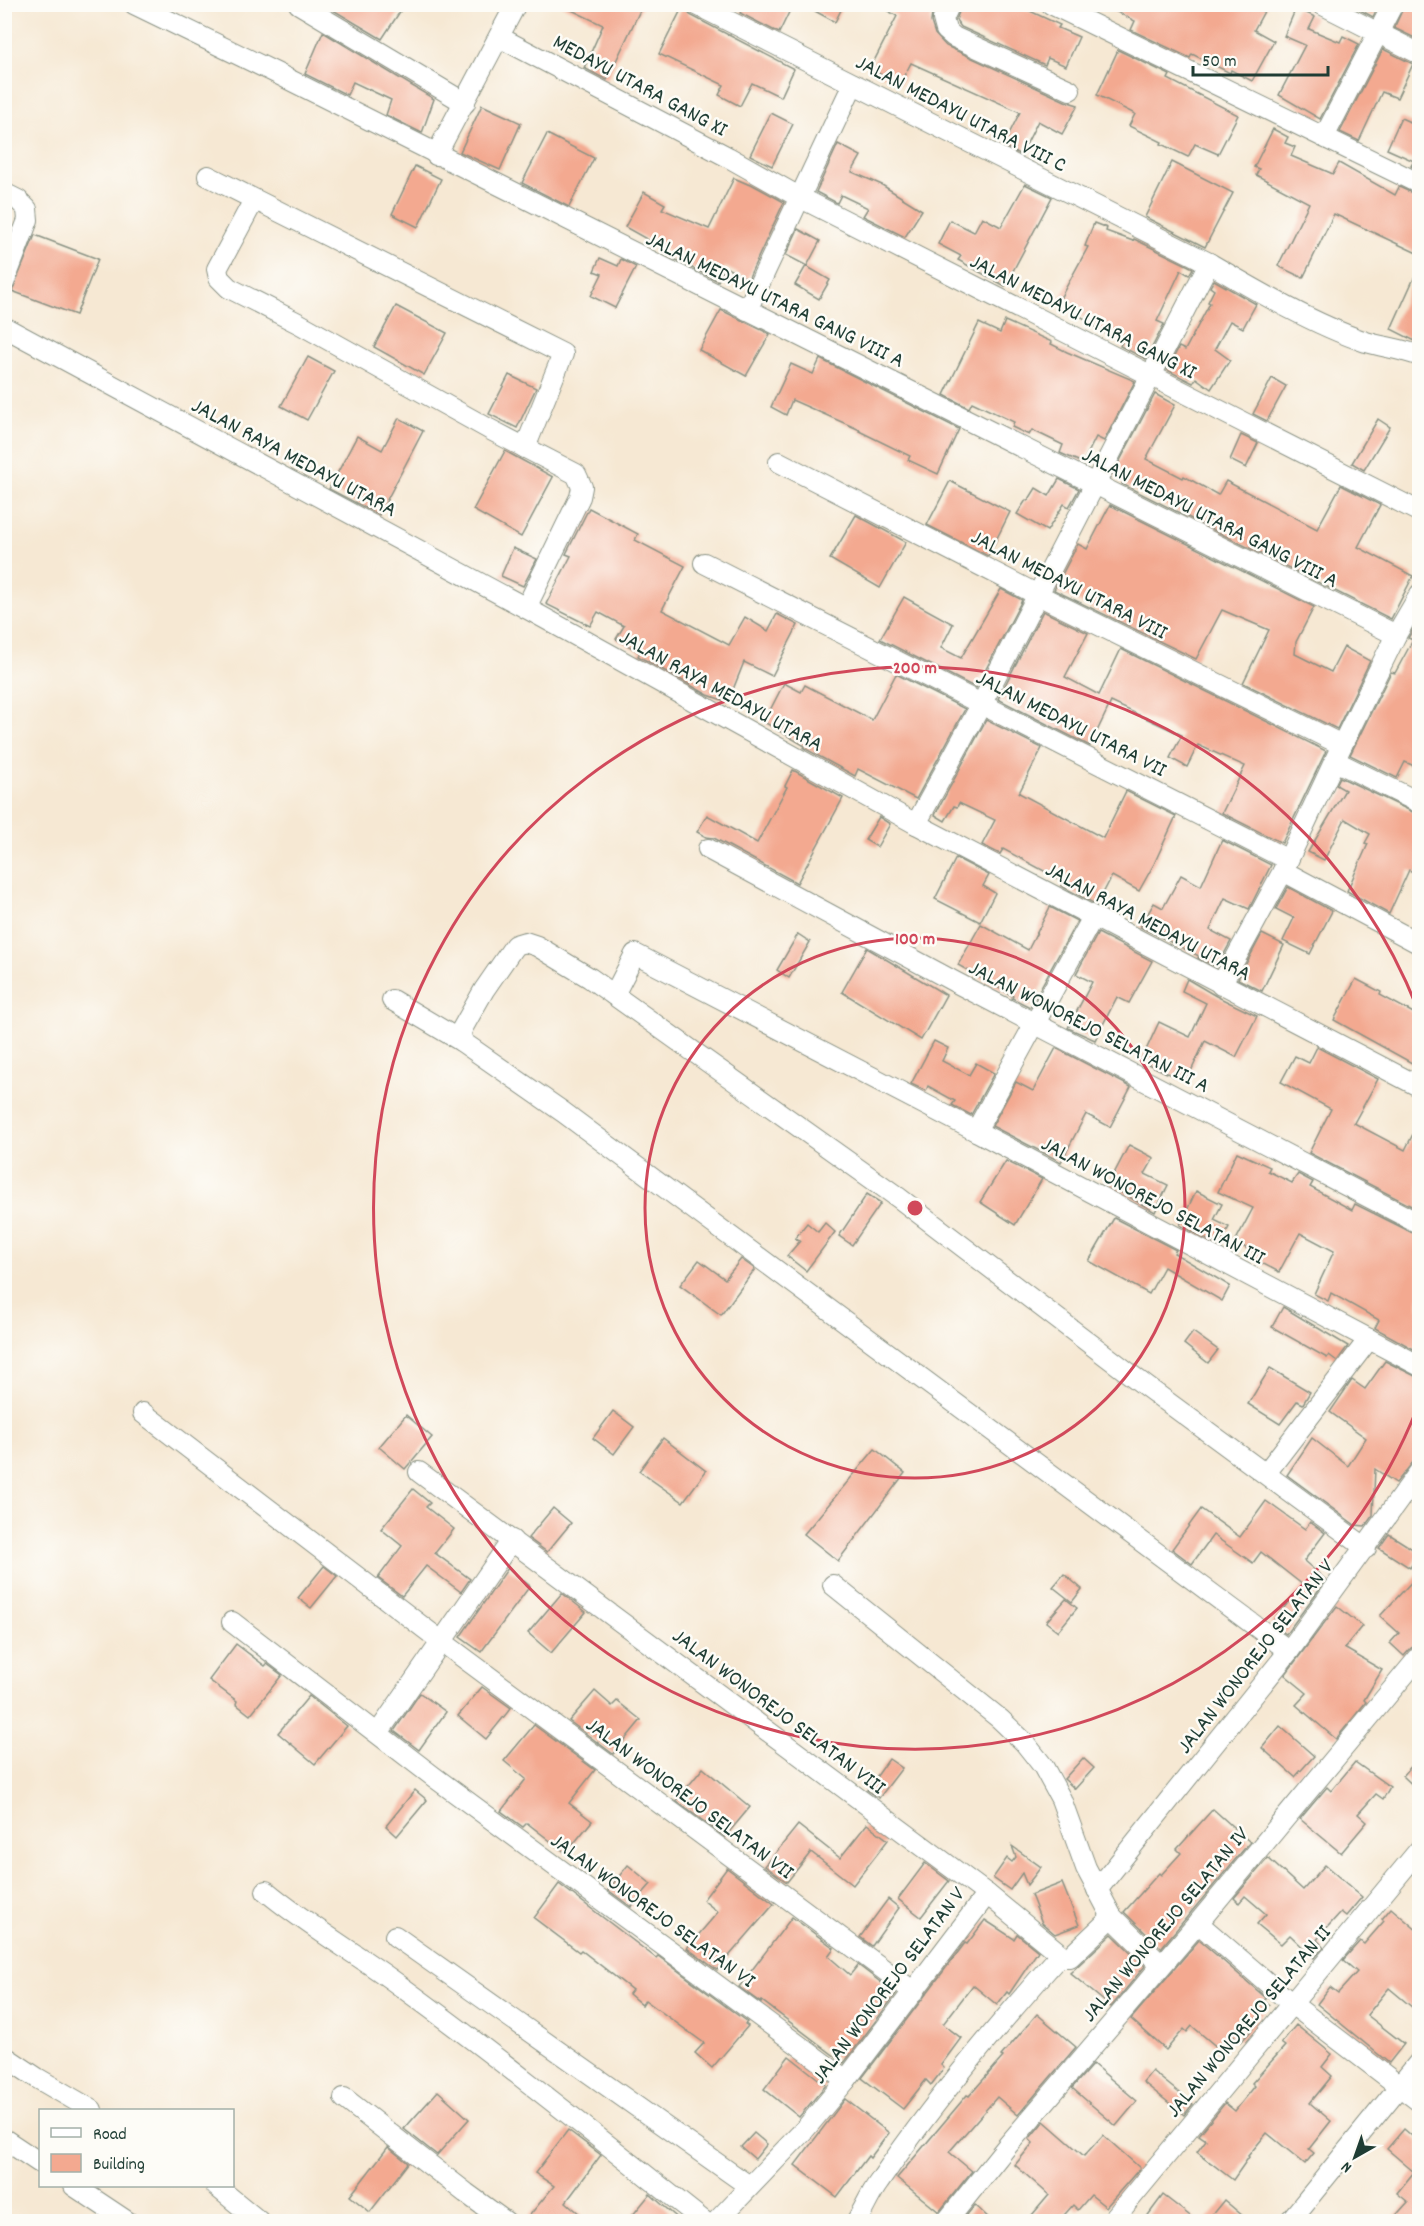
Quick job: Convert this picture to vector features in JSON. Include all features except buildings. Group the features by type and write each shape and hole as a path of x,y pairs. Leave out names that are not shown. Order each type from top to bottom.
{"street":[{"name":"JALAN MEDAYU UTARA GANG VIII A","path":"134,4 276,73 1396,636"},
{"path":"299,4 303,9 465,103"},
{"path":"436,155 516,4"},
{"name":"JALAN MEDAYU UTARA VIII C","path":"694,4 1209,263 1258,292 1309,317 1366,342 1419,356"},
{"path":"950,4 942,19 946,30 954,37 1070,90"},
{"path":"1051,4 1419,184"},
{"path":"1321,4 1419,54"},
{"path":"1324,137 1393,4"},
{"name":"MEDAYU UTARA GANG XI","path":"499,37 728,157"},
{"path":"747,310 853,84"},
{"name":"JALAN MEDAYU UTARA GANG XI","path":"728,157 799,197 1419,512"},
{"path":"208,176 563,354 525,448"},
{"path":"4,193 18,200 27,209 28,220 4,283"},
{"path":"254,200 217,269 219,278 229,288 576,474 582,487 580,497 526,608"},
{"path":"916,824 982,703 1209,263"},
{"name":"JALAN RAYA MEDAYU UTARA","path":"4,327 526,608 916,824 1419,1087"},
{"name":"JALAN MEDAYU UTARA VIII","path":"779,462 1338,753 1419,803"},
{"name":"JALAN MEDAYU UTARA VII","path":"704,563 982,703 1286,865 1419,944"},
{"path":"1221,985 1286,865 1338,753 1419,594"},
{"name":"JALAN WONOREJO SELATAN III A","path":"708,849 1419,1224"},
{"path":"976,1131 1093,917"},
{"path":"461,1041 462,1029 466,1021 515,945 525,942 537,946 614,995 899,1198 1147,1387 1366,1548"},
{"name":"JALAN WONOREJO SELATAN III","path":"614,995 635,954 976,1131 1419,1366"},
{"path":"392,1000 461,1041 564,1113 1289,1651"},
{"path":"1266,1473 1369,1339"},
{"name":"JALAN WONOREJO SELATAN VII","path":"143,1413 441,1641 914,1992"},
{"name":"JALAN WONOREJO SELATAN V","path":"1097,1890 1289,1651 1366,1548 1419,1471"},
{"name":"JALAN WONOREJO SELATAN VIII","path":"419,1472 987,1893"},
{"path":"378,1733 512,1540"},
{"path":"833,1585 1000,1719 1024,1742 1043,1766 1061,1798 1086,1868 1112,1917 1161,1965"},
{"name":"JALAN WONOREJO SELATAN VI","path":"232,1622 434,1777 846,2080"},
{"name":"JALAN WONOREJO SELATAN IV","path":"946,2222 1008,2145 1198,1923 1419,1656"},
{"name":"JALAN WONOREJO SELATAN II","path":"1111,2222 1419,1849"},
{"path":"266,1891 297,1917 402,1986 705,2222"},
{"name":"JALAN WONOREJO SELATAN V","path":"716,2222 806,2128 846,2080 987,1893 1055,1951"},
{"path":"856,2222 877,2184 916,2130 1028,1990 1055,1951 1070,1957 1112,1917"},
{"path":"1198,1923 1292,2004 1419,2102"},
{"path":"395,1936 749,2186"},
{"path":"4,2056 90,2109"},
{"path":"1289,2222 1419,2061"},
{"path":"344,2098 506,2222"},
{"path":"4,2139 39,2162"},
{"path":"76,2187 128,2222"},
{"path":"217,2187 260,2222"}]}
